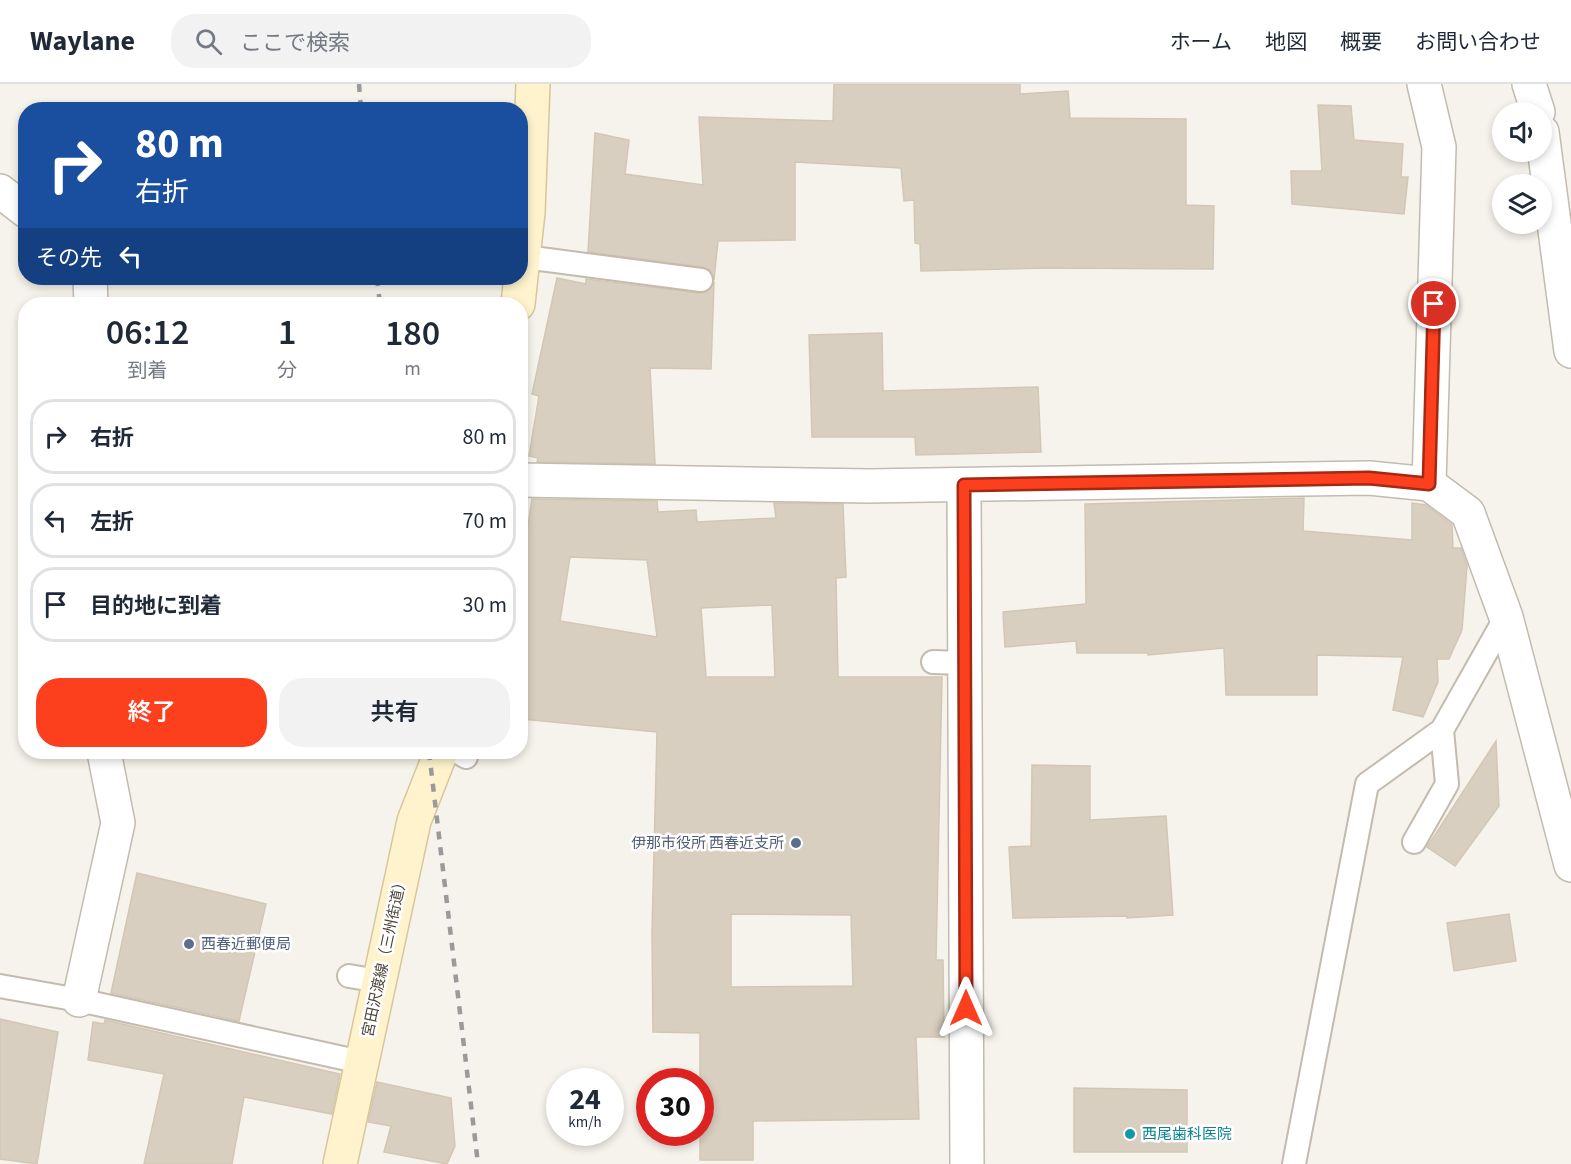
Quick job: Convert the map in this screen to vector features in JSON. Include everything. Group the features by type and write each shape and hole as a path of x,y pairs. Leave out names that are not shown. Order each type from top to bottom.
{"main road":[{"path":"528,192 533,84"},
{"name":"宮田沢渡線（三州街道）","path":"340,1164 414,821 451,759"}],"street":[{"path":"1424,84 1439,147 1429,484"},
{"path":"1529,84 1535,102"},
{"path":"1546,162 1571,351"},
{"path":"0,191 18,205"},
{"path":"528,480 869,491 964,485 1369,478 1429,484 1468,513 1506,617 1571,865"},
{"path":"964,485 949,662 967,1164"},
{"path":"80,1000 118,823 105,759"}],"lane":[{"path":"528,257 701,280"},
{"path":"1294,1164 1367,784 1442,730 1506,617"},
{"path":"1414,842 1447,784 1442,730"},
{"path":"0,987 80,1000 362,1062"}],"building":[{"path":"834,84 1020,84 1020,94 1068,91 1070,118 1186,119 1186,205 1214,206 1213,269 1047,268 921,271 920,244 915,243 914,200 904,201 901,168 795,162 795,240 718,241 714,280 710,270 703,267 588,252 595,133 629,140 625,174 703,185 699,117 833,121"},
{"path":"1318,105 1351,106 1354,140 1403,144 1401,177 1408,177 1404,214 1292,204 1291,171 1322,171"},
{"path":"557,278 586,284 586,279 699,293 707,292 714,283 711,369 650,368 655,464 537,462 538,458 529,456 539,396 532,394"},
{"path":"882,333 883,391 1038,387 1041,452 916,455 915,437 812,437 809,335"},
{"path":"1304,498 1303,531 1412,540 1412,503 1426,505 1452,525 1453,548 1461,548 1467,566 1462,630 1449,659 1437,659 1438,682 1423,717 1393,710 1403,657 1317,655 1317,695 1226,695 1224,648 1148,655 1148,653 1077,653 1076,641 1005,647 1003,612 1086,604 1085,504"},
{"path":"532,499 657,501 658,512 696,510 697,522 776,518 774,503 843,504 846,577 836,578 838,677 942,677 936,960 943,960 944,1037 916,1037 919,1119 753,1121 753,1160 700,1160 700,1146 714,1146 714,1068 700,1068 700,1033 653,1032 652,933 657,732 528,720 528,526","holes":["570,557 647,560 657,637 560,621","772,605 775,677 706,677 701,608","731,914 851,915 853,986 731,987"]},
{"path":"1496,741 1499,806 1455,866 1427,847"},
{"path":"1032,765 1090,766 1090,820 1166,816 1173,915 1127,918 1127,916 1013,918 1009,847 1031,846"},
{"name":"西春近郵便局","path":"137,873 266,904 239,1021 111,993"},
{"path":"1509,914 1516,961 1454,971 1447,923"},
{"path":"0,1019 58,1032 37,1164 0,1159"},
{"path":"105,1020 340,1074 332,1114 244,1097 232,1164 144,1164 164,1074 88,1060 93,1022 104,1024"},
{"path":"377,1082 451,1098 455,1146 447,1164 384,1152 391,1126 368,1122"},
{"name":"西尾歯科医院","path":"1074,1088 1187,1090 1187,1152 1074,1152"}],"railway":[{"path":"359,84 360,102"},
{"path":"378,285 379,297"},
{"path":"430,759 478,1164"}],"place":[{"name":"伊那市役所 西春近支所","path":"796,843"},
{"name":"西春近郵便局","path":"189,944"},
{"name":"西尾歯科医院","path":"1130,1134"}],"route":[{"path":"966,1008 964,485 1369,478 1429,484 1434,304"}]}
